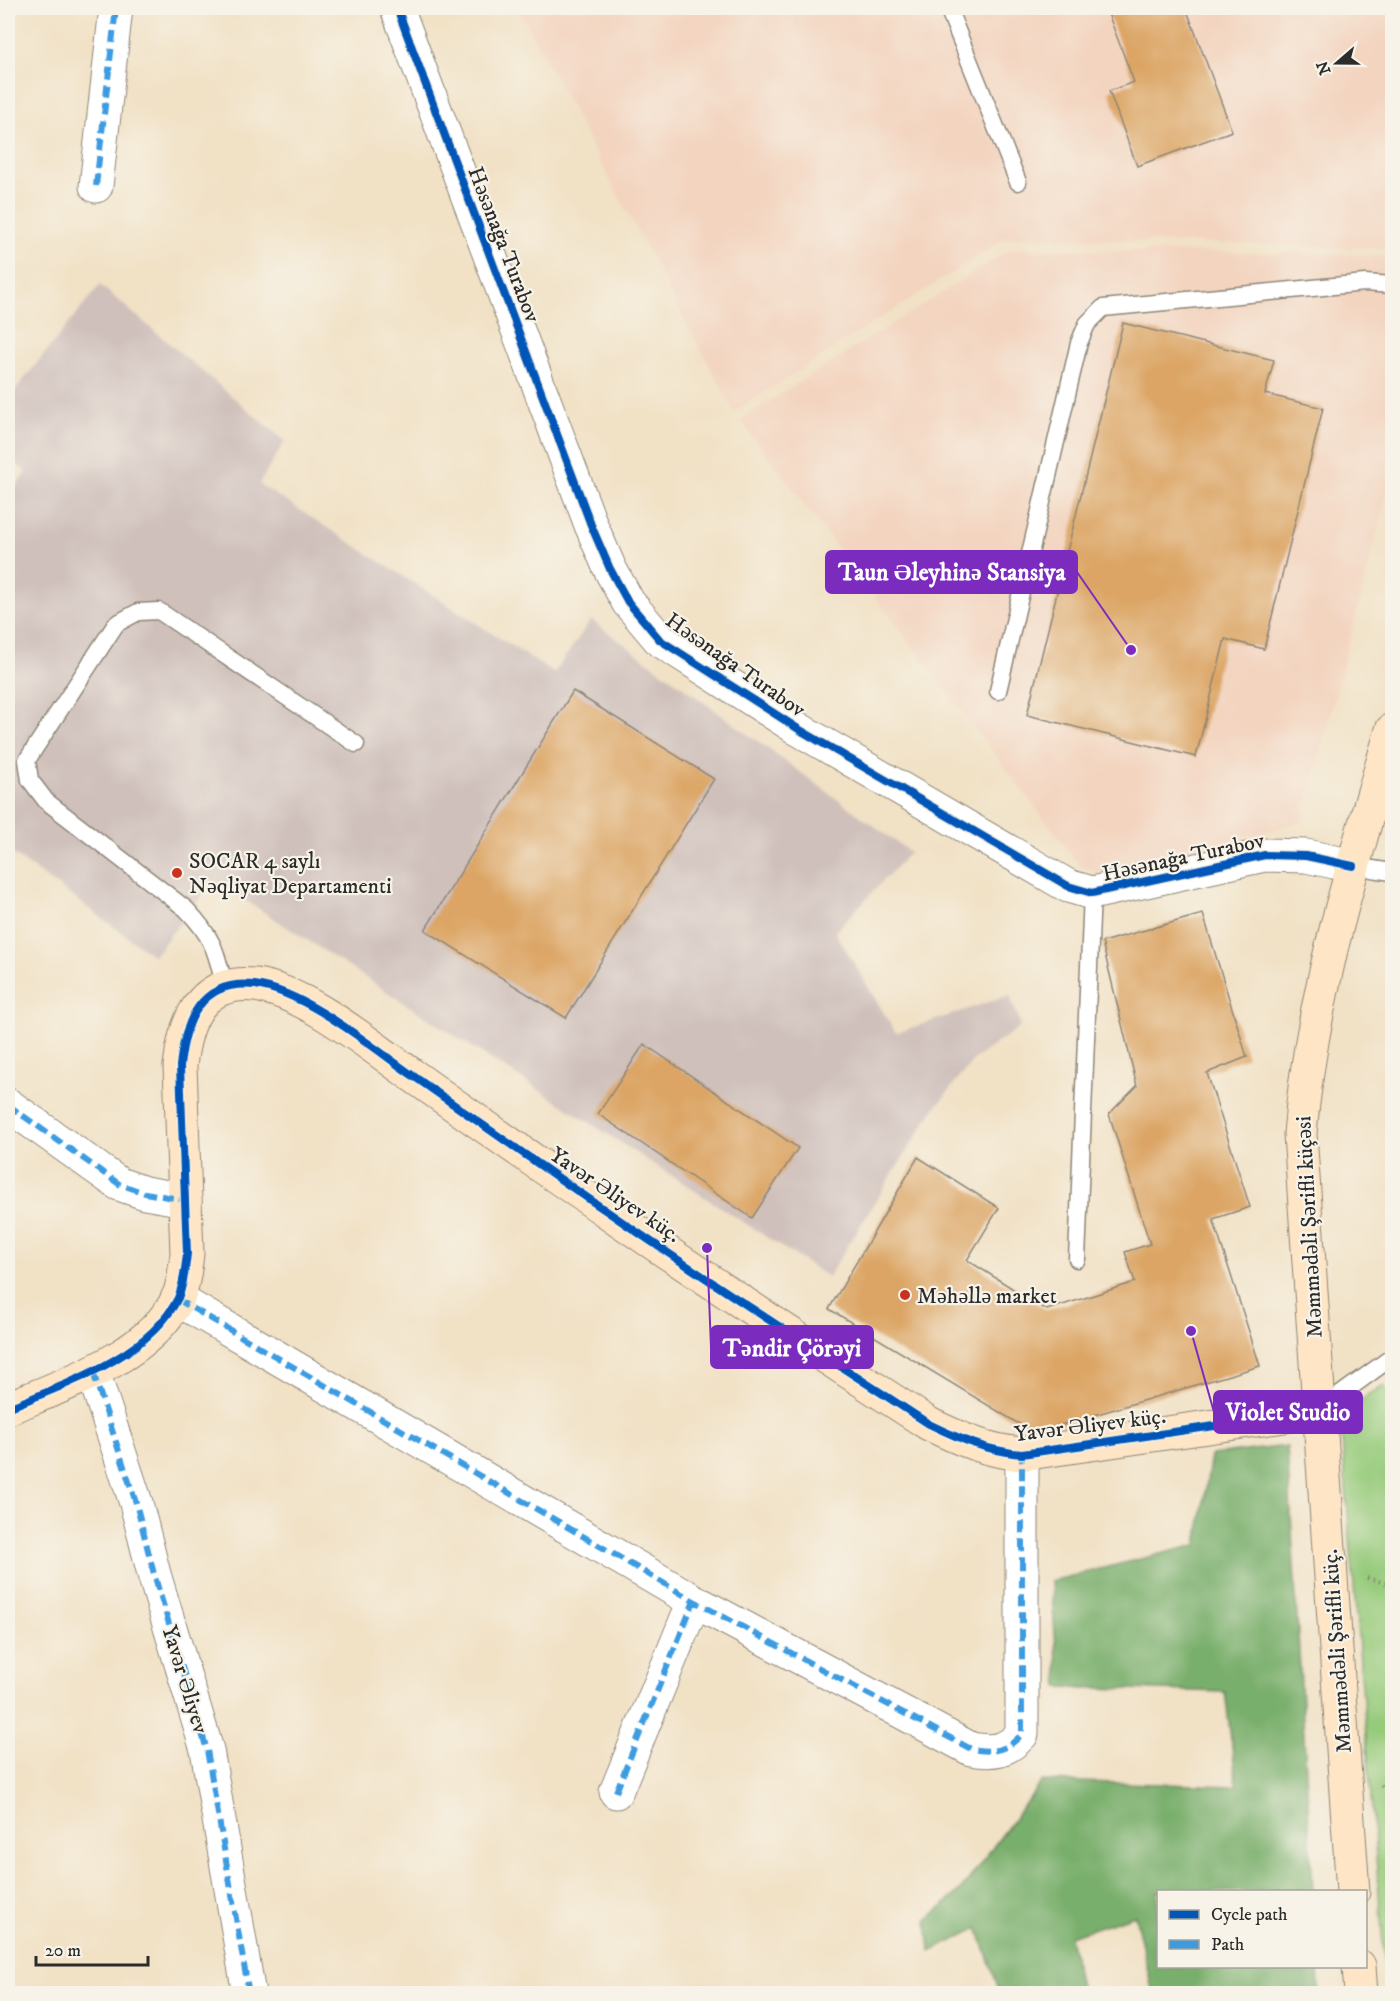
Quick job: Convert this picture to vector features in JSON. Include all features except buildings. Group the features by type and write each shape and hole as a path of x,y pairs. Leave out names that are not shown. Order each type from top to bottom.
{"street":[{"path":"96,186 116,8"},
{"name":"Həsənağa Turabov","path":"397,8 591,525 610,569 628,602 660,640 800,730 1042,874 1068,886 1092,893 1265,855 1306,856 1353,866"},
{"name":"Məmmədəli Şərifli küçəsi","path":"1318,1411 1300,1134 1309,1050 1353,866 1392,730"},
{"name":"Yavər Əliyev küç.","path":"177,1299 184,1280 187,1254 180,1066 183,1041 189,1017 201,1001 225,988 253,985 281,991 343,1026 609,1213 929,1424 958,1439 994,1452 1022,1454 1318,1411"},
{"path":"8,1105 119,1184 145,1193 184,1200"},
{"path":"8,1408 93,1372 140,1342 162,1321 177,1299 694,1601 971,1749 991,1753 1011,1747 1022,1734 1022,1454"},
{"name":"Yavər Əliyev","path":"93,1372 136,1503 154,1574 207,1750 249,1994"},
{"name":"Məmmədəli Şərifli küç.","path":"1318,1411 1353,1890"},
{"path":"616,1792 694,1601"},
{"path":"1359,1968 1361,1994"}],"lane":[{"path":"948,8 1018,182"},
{"path":"998,691 1079,343 1087,324 1103,308 1365,283 1392,285"},
{"path":"225,988 215,946 204,927 186,909 46,801 30,780 27,760 116,624 138,612 159,611 356,744"},
{"path":"1353,866 1392,872"},
{"path":"1077,1259 1092,893"},
{"path":"1318,1411 1392,1357"}],"path":[{"path":"1363,1576 1392,1585"}],"shaded area":[{"path":"518,8 1392,8 1392,249 1008,237 734,412"},
{"path":"1011,249 1392,255 1392,477 1302,822 1106,876 1080,866 740,420"},
{"path":"100,285 285,441 259,484 554,673 591,620 910,852 835,932 896,1033 1010,995 1021,1026 973,1060 929,1116 828,1277 214,880 154,956 8,850 8,497 26,472 8,457 8,399"}],"green space":[{"path":"1384,1385 1392,1398 1392,1994 1387,1993 1340,1414"},
{"path":"1287,1446 1313,1890 1157,1890 1157,1968 1318,1968 1319,1993 1153,1993 1135,1915 1070,1936 1081,1993 1000,1993 978,1928 930,1952 927,1920 961,1890 1042,1781 1237,1786 1225,1692 1059,1687 1051,1581 1197,1545 1211,1455"}],"marked path":[{"path":"96,186 116,8"},
{"path":"8,1105 119,1184 145,1193 185,1200"},
{"path":"177,1299 694,1601 971,1749 987,1751 1000,1749 1011,1744 1022,1734 1022,1454"},
{"path":"93,1372 136,1503 154,1574 207,1750 249,1994"},
{"path":"616,1792 694,1601"}],"cycle path":[{"path":"397,8 591,525 610,569 628,602 660,640 800,730 1068,886 1092,893 1265,855 1306,856 1353,866"},
{"path":"8,1408 78,1379 126,1353 165,1319 178,1298 187,1254 180,1066 182,1049 191,1019 208,996 236,985 255,985 274,989 315,1008 336,1021 687,1266 929,1424 963,1439 985,1447 1022,1454 1318,1411"}],"place":[{"name":"Taun Əleyhinə Stansiya","path":"1131,650"},
{"name":"SOCAR 4 saylı Nəqliyat Departamenti","path":"177,873"},
{"name":"Təndir Çörəyi","path":"707,1248"},
{"name":"Məhəllə market","path":"905,1295"},
{"name":"Violet Studio","path":"1191,1331"}]}
